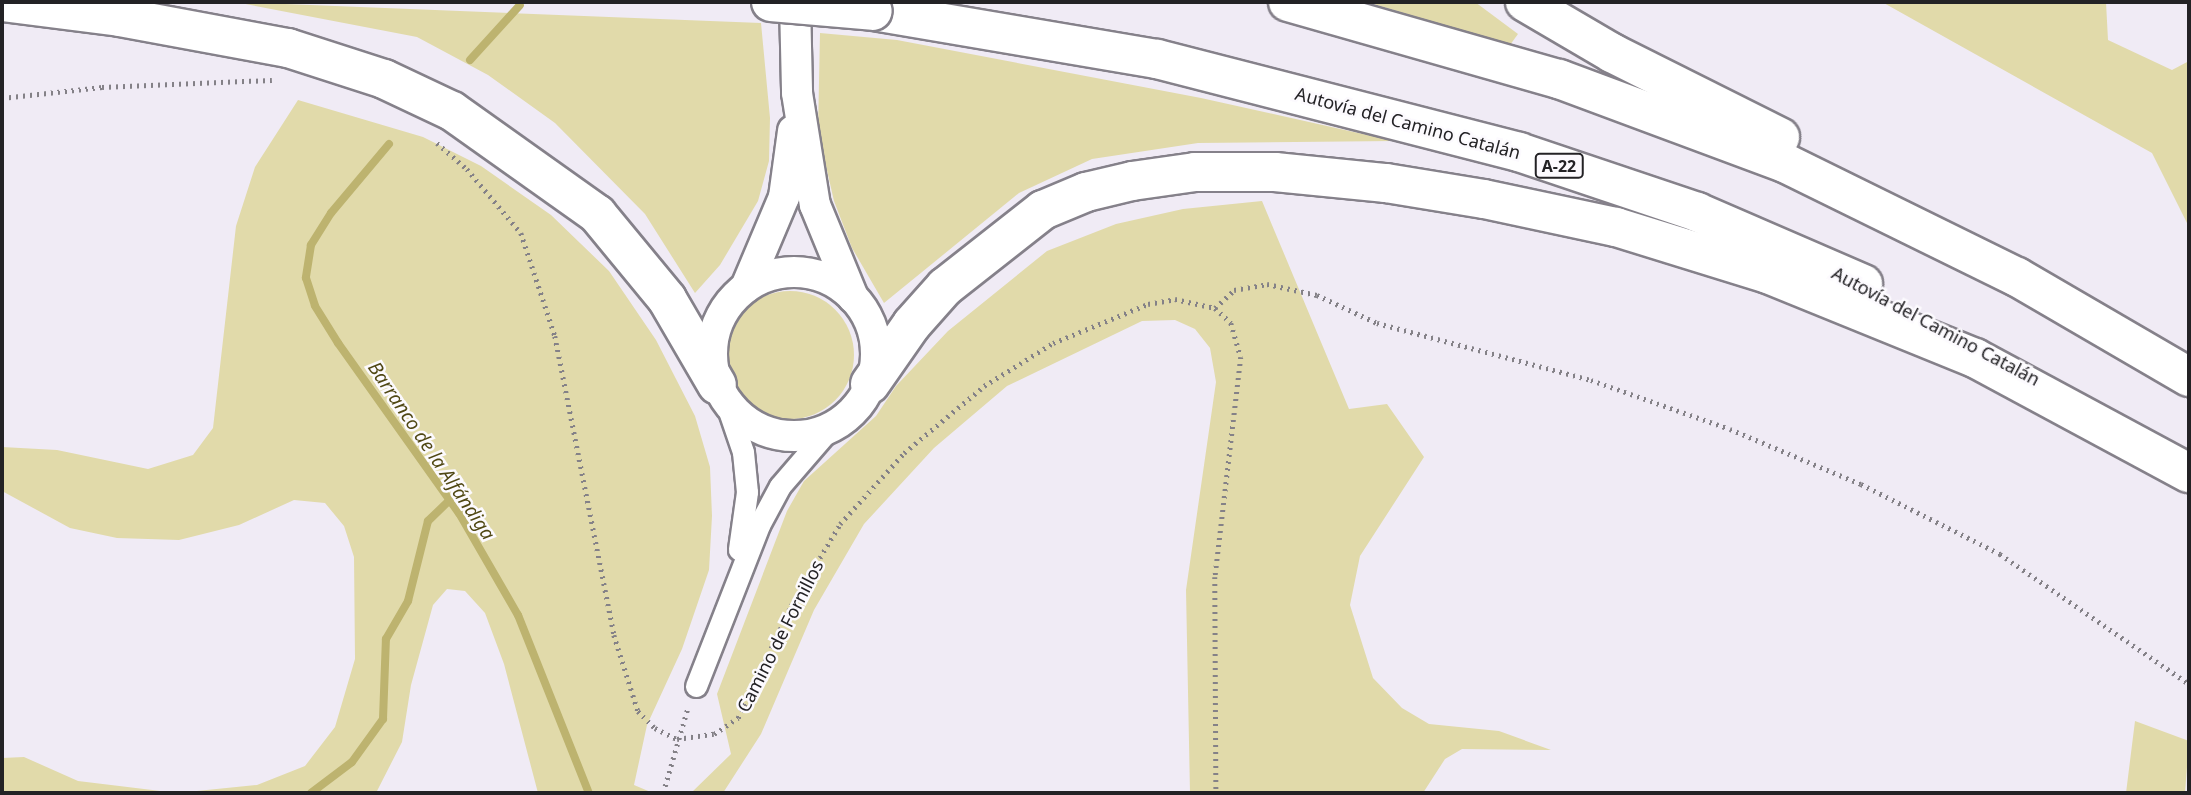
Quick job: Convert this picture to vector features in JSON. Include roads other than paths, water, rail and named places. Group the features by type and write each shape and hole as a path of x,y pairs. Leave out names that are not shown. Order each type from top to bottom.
{"highway":[{"path":"2,2 120,17 288,48 384,79 452,111 597,214 667,299 722,393"},
{"name":"Autovía del Camino Catalán","path":"771,2 873,12 1157,59 1519,152 1697,212 1864,285 2003,357 2189,472"},
{"path":"1288,2 1546,75 1785,163 2005,271 2189,377"},
{"path":"1525,2 1622,59 1946,218 2121,314 2189,362"},
{"path":"870,384 912,324 945,287 1043,210 1086,192 1132,181 1195,172 1275,172 1387,183 1484,199 1615,226 1768,274 1975,358 2189,472"}],"main road":[{"path":"795,2 797,93 815,205 853,297 874,336 870,384 861,401 831,427 813,434 774,434 756,427 722,393 712,346 717,323 746,287 784,197 797,93"},
{"path":"746,287 763,277 802,272 838,285 853,297"}],"street":[{"path":"721,619 744,529 747,492 743,452 722,393"},
{"path":"696,686 721,619 780,486 831,427"}],"waterway":[{"name":"Barranco de la Alfándiga","path":"470,60 520,5"},
{"name":"Barranco de la Alfándiga","path":"389,144 331,213 311,245 306,278 315,306 338,343 459,513 518,615 589,793"},
{"path":"311,793 352,762 383,719 386,639 408,601 428,521 450,500"}]}
